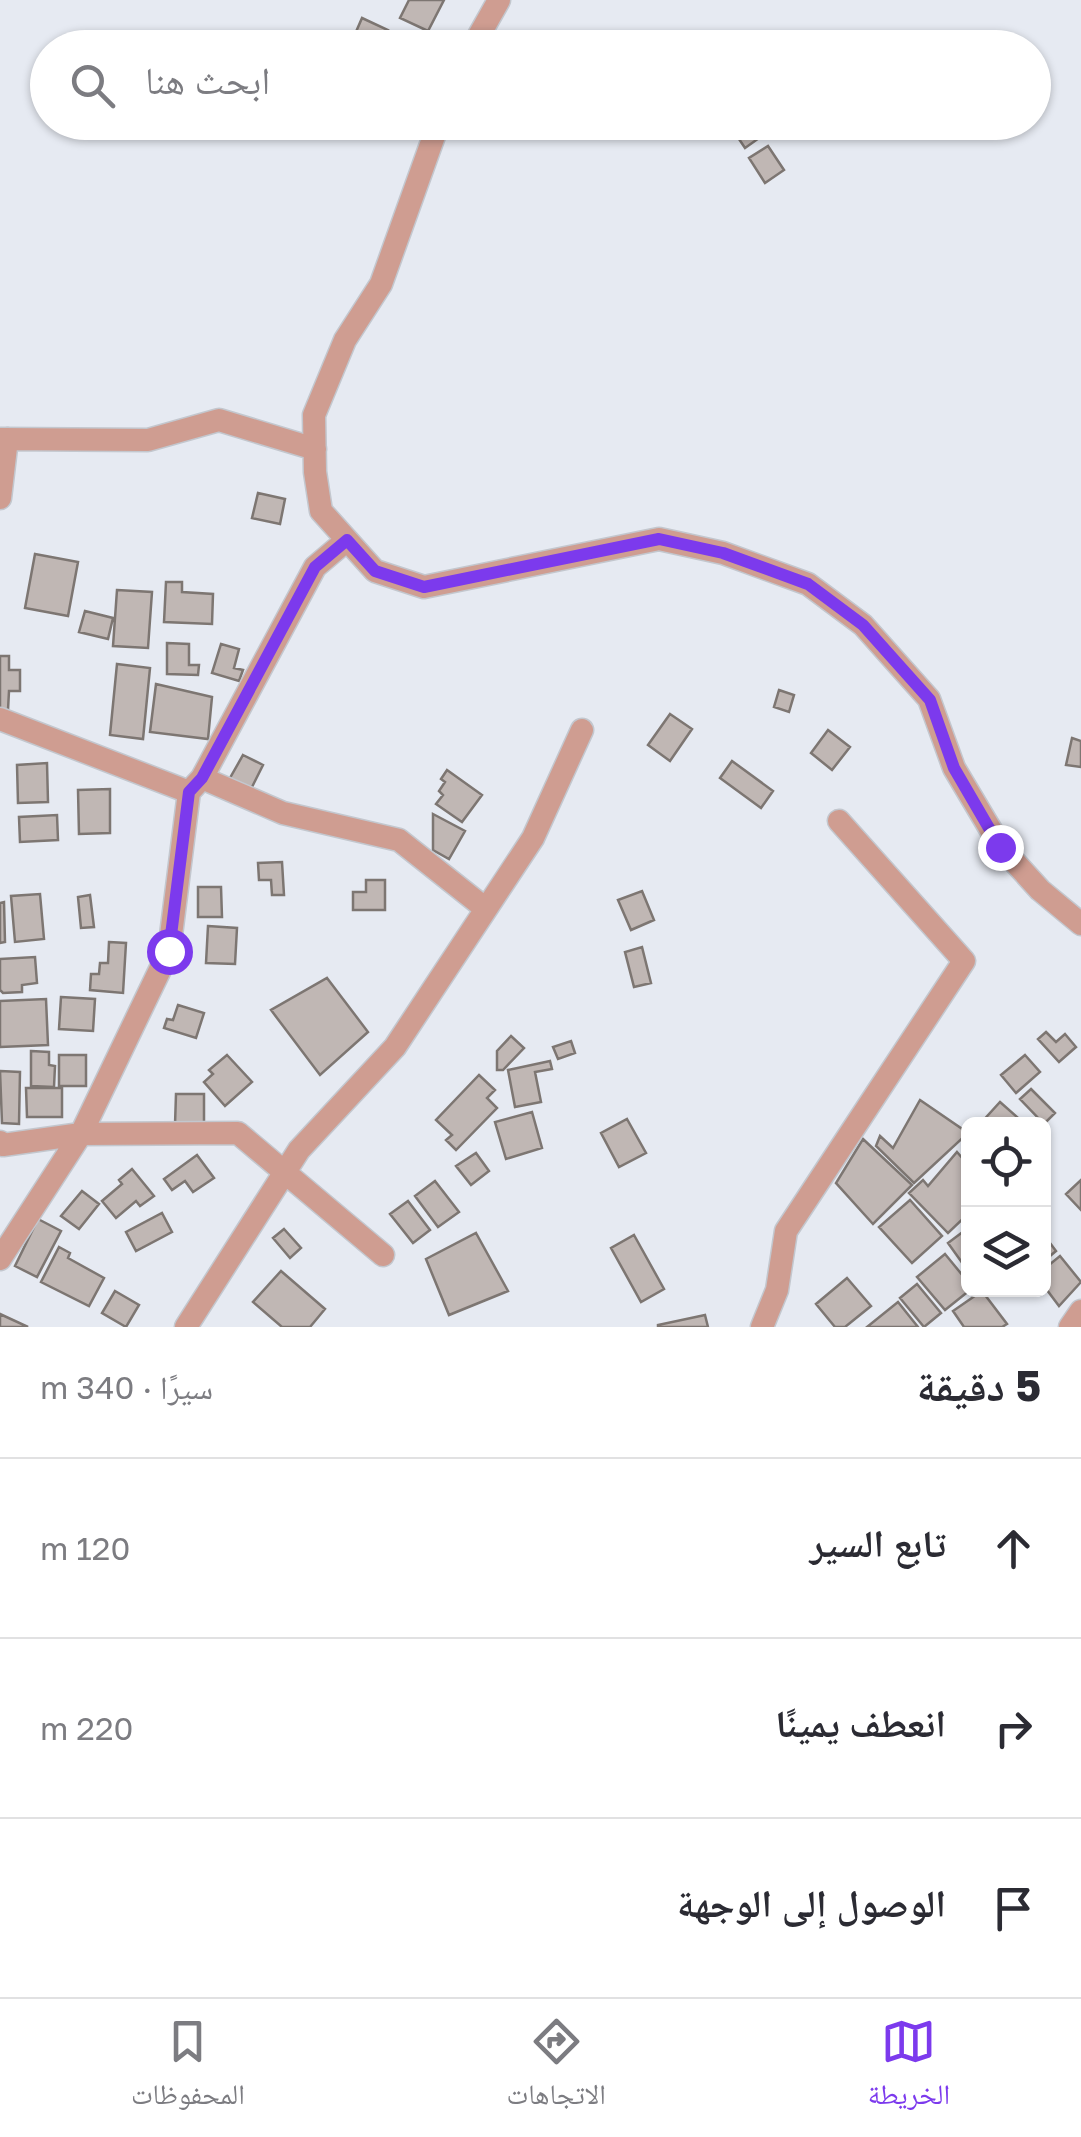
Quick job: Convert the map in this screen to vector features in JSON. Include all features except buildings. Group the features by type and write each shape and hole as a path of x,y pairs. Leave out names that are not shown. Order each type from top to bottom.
{"street":[{"path":"482,30 498,0"},
{"path":"433,140 382,284 345,340 314,415 321,512 375,571 424,587 659,539 723,553 808,584 863,625 930,700 954,768 1000,847 1040,890 1081,924"},
{"path":"0,498 4,439 148,440 219,420 315,449"},
{"path":"0,1259 81,1134 169,951 196,785 315,567 347,540"},
{"path":"0,719 283,813 399,840 486,909"},
{"path":"186,1327 298,1150 395,1047 533,838 582,730"},
{"path":"762,1327 777,1290 786,1231 964,961 838,821"},
{"path":"0,1142 4,1145 81,1134 238,1133 384,1255"},
{"path":"1070,1327 1081,1311"}],"route":[{"path":"169,951 189,792 202,778 315,567 347,540 375,571 424,587 659,539 723,553 808,584 863,625 930,700 954,768 1000,847"}]}
